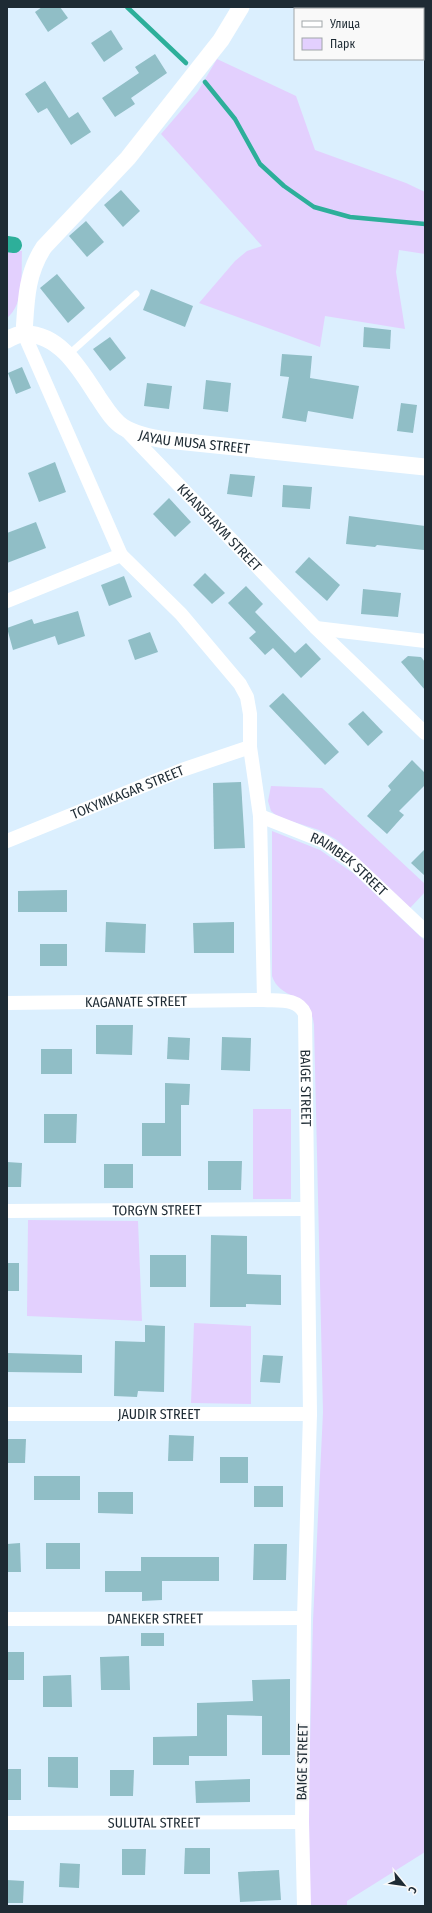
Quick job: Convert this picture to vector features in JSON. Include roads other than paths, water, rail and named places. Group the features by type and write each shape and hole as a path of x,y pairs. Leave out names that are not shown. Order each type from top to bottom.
{"street":[{"path":"241,7 221,40 128,158 44,247 36,260 30,275 27,290 24,334 121,555 181,614 240,684 247,697 250,714 250,747 260,816 264,1000"},
{"path":"7,340 24,334"},
{"name":"JAYAU MUSA STREET","path":"24,334 44,338 68,355 80,369 108,412 123,427 140,434 167,440 425,467"},
{"name":"KHANSHAYM STREET","path":"123,427 316,628 425,733"},
{"path":"7,601 121,555"},
{"path":"316,628 425,642"},
{"name":"TOKYMKAGAR STREET","path":"7,841 182,770 250,747"},
{"name":"RAIMBEK STREET","path":"260,816 323,840 350,860 425,930"},
{"name":"KAGANATE STREET","path":"7,1003 264,1000"},
{"name":"BAIGE STREET","path":"264,1000 296,1003 303,1009 306,1020 310,1414 304,1618 302,1822 304,1906"},
{"name":"TORGYN STREET","path":"7,1211 307,1209"},
{"name":"JAUDIR STREET","path":"7,1414 310,1414"},
{"name":"DANEKER STREET","path":"7,1619 304,1618"},
{"name":"SULUTAL STREET","path":"7,1823 302,1822"}],"lane":[{"path":"68,355 136,294"}],"waterway":[{"path":"127,7 186,63"},
{"path":"205,82 235,119 260,164 284,186 314,207 350,217 425,224"},
{"path":"7,244 14,245"}]}
